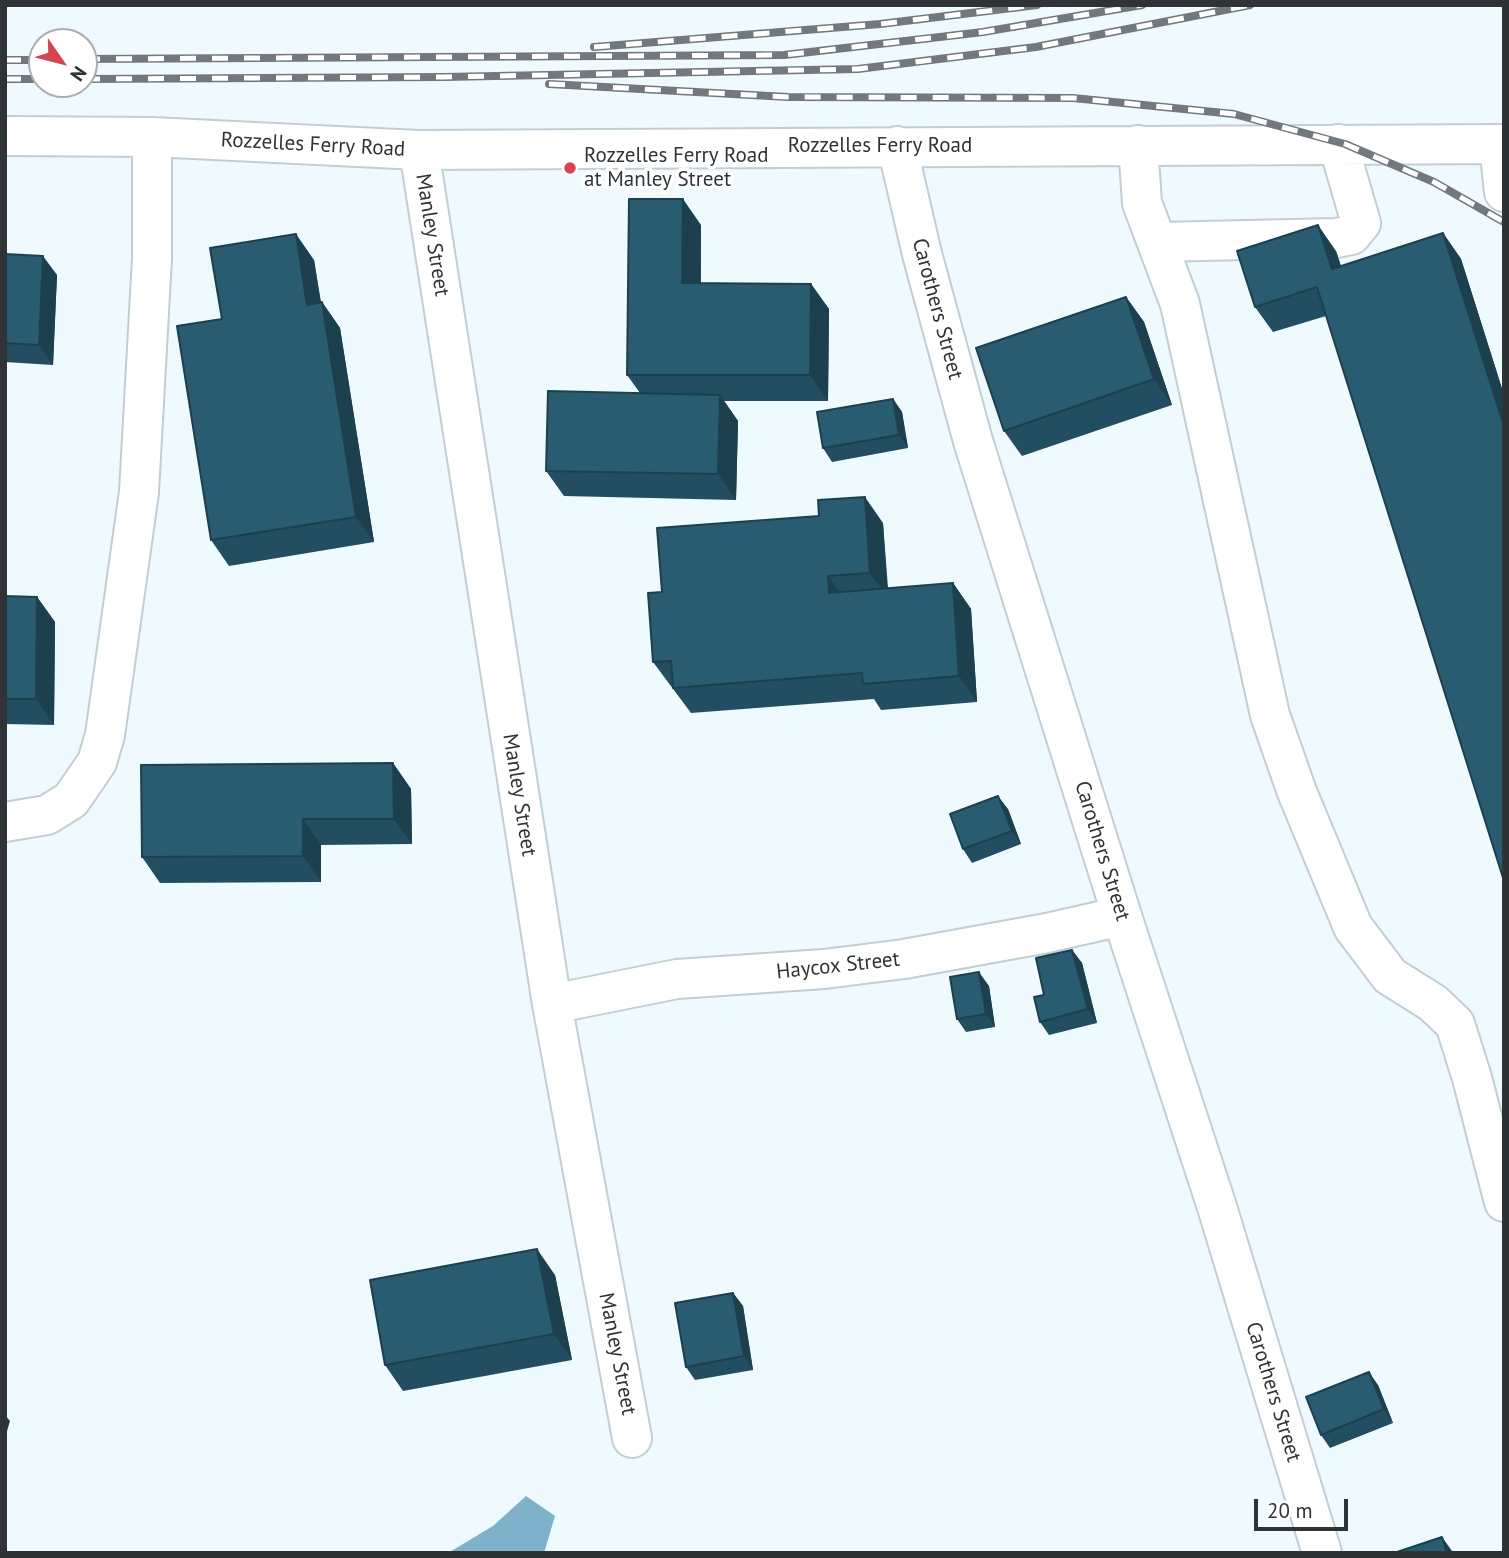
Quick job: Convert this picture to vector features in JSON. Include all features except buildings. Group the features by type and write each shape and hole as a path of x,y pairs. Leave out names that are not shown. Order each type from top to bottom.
{"street":[{"name":"Rozzelles Ferry Road","path":"5,136 152,137 419,149 1502,144"},
{"path":"5,822 47,815 71,800 97,762 105,735 139,492 152,258 152,137"},
{"path":"1157,242 1336,238 1351,235 1361,223 1338,144"},
{"path":"1502,144 1504,192"},
{"path":"1138,145 1142,203 1181,304 1270,715 1297,792 1353,926 1390,976 1433,1003 1455,1024 1504,1202"},
{"name":"Carothers Street","path":"897,146 922,254 973,441 1122,916 1217,1206 1322,1553"},
{"name":"Manley Street","path":"419,149 552,1004 632,1438"},
{"name":"Haycox Street","path":"552,1004 677,979 824,969 904,959 1047,933 1122,916"}],"water":[{"path":"526,1496 555,1516 544,1553 448,1553 493,1526"}],"railway":[{"path":"594,47 880,24 1037,5"},
{"path":"98,59 784,55 983,32 1142,5"},
{"path":"98,79 444,77 858,69 1036,47 1250,5"},
{"path":"5,60 28,60"},
{"path":"5,79 28,79"},
{"path":"549,84 788,97 1073,98 1234,114 1345,144 1434,182 1504,222"}],"place":[{"name":"Rozzelles Ferry Road at Manley Street","path":"570,168"}]}
